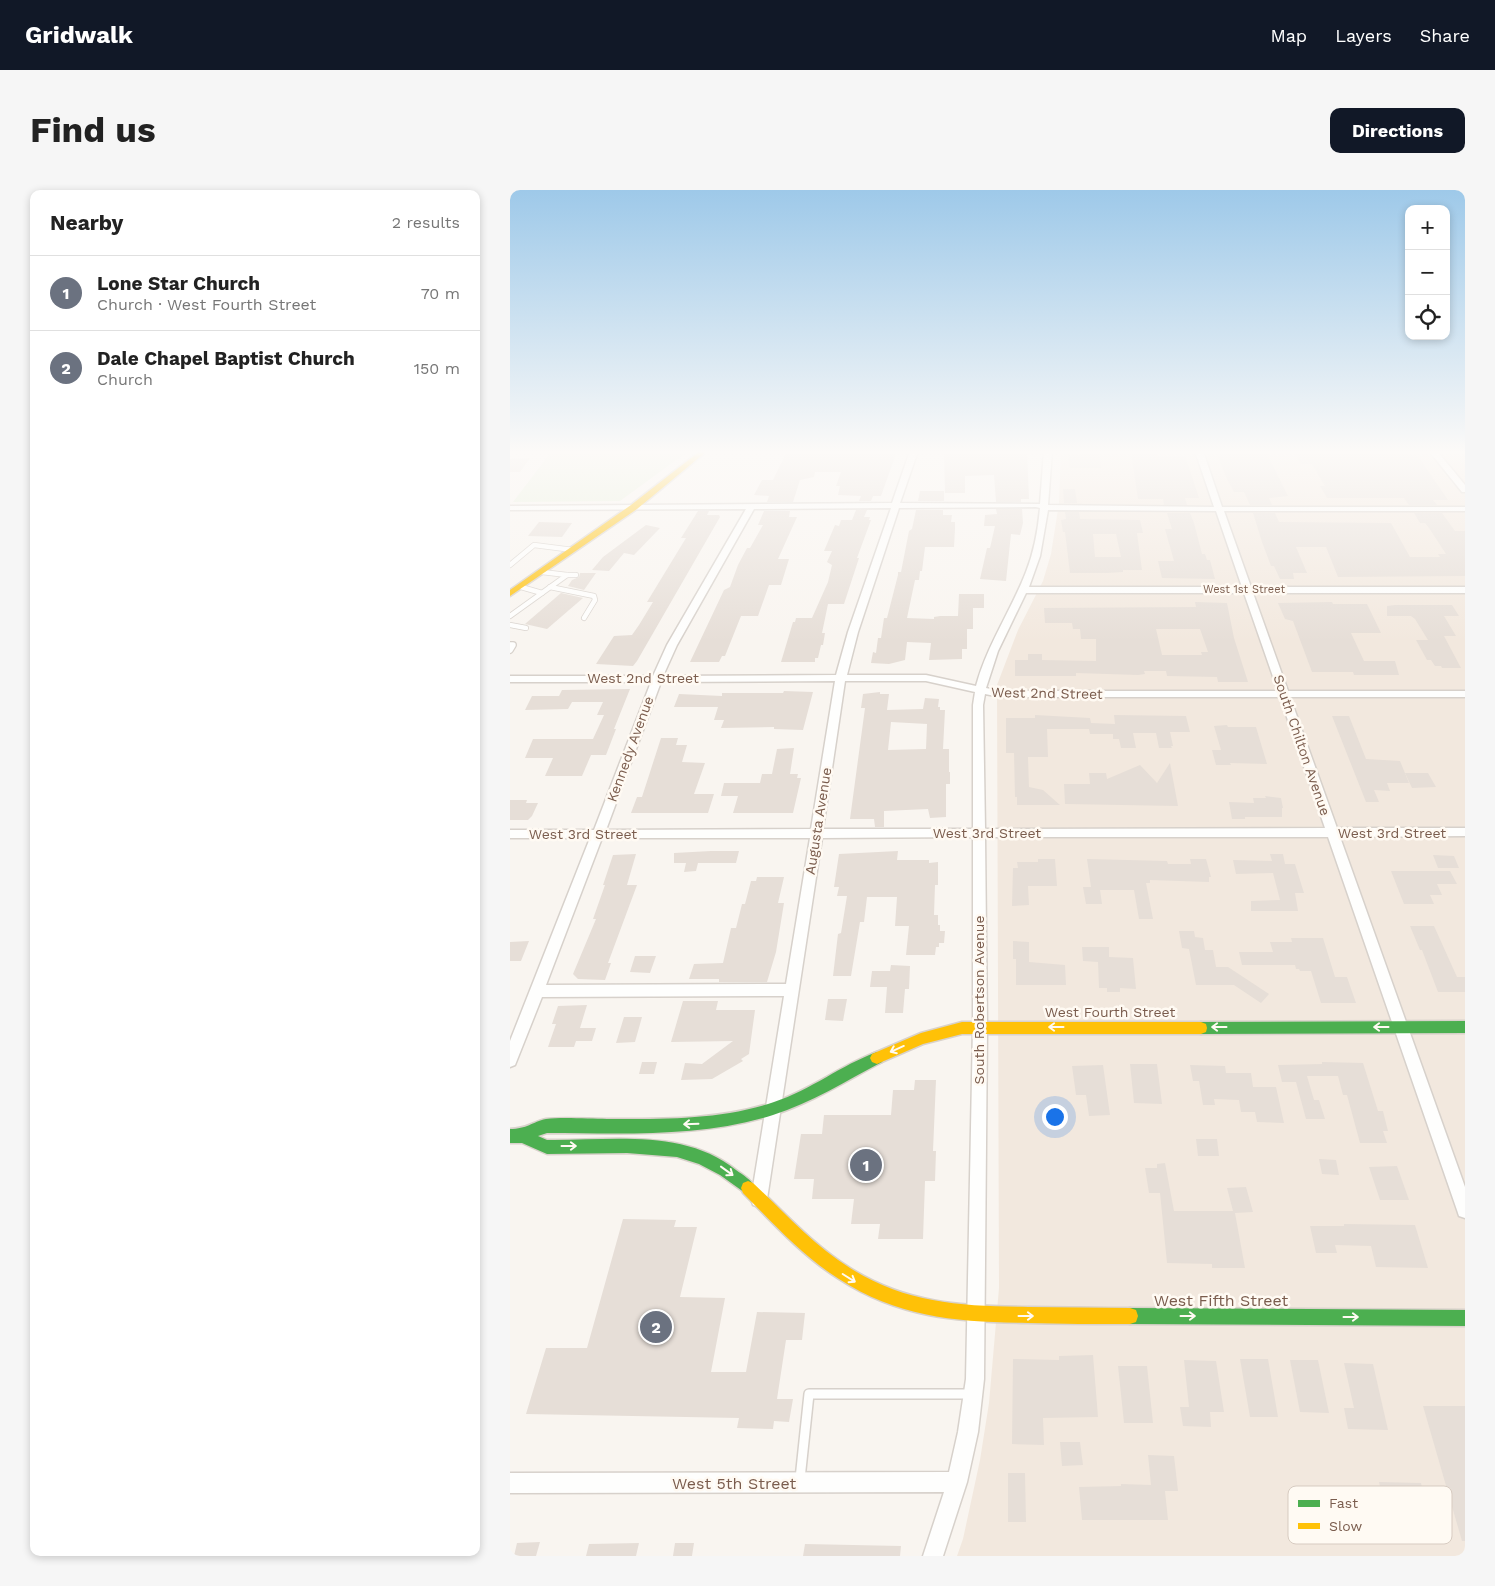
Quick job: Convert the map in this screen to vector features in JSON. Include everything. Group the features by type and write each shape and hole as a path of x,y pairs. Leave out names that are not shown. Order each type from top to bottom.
{"main road":[{"path":"510,594 516,587 542,572 623,515"},
{"name":"West Fourth Street","path":"524,1136 546,1126 707,1123 732,1120 773,1109 821,1089 881,1056 907,1045 944,1032 980,1027 1465,1027"},
{"path":"510,1136 524,1136"},
{"name":"West Fifth Street","path":"524,1136 542,1146 652,1146 707,1158 759,1199 810,1249 837,1270 861,1285 915,1307 938,1313 977,1316 1465,1318"}],"street":[{"name":"Kennedy Avenue","path":"510,1060 657,678 672,645 747,515"},
{"name":"Augusta Avenue","path":"759,1199 815,832 841,677 853,632 894,515"},
{"name":"South Robertson Avenue","path":"933,1556 957,1482 975,1379 980,1027 978,719 980,691 989,656 1023,590 1040,544 1043,515"},
{"name":"South Chilton Avenue","path":"1221,515 1465,1210"},
{"name":"West 1st Street","path":"1023,590 1465,590"},
{"name":"West 2nd Street","path":"510,679 926,678 1000,694 1465,694"},
{"name":"West 3rd Street","path":"510,834 1465,832"},
{"path":"536,991 792,990"},
{"name":"West 5th Street","path":"510,1483 957,1482"}],"lane":[{"path":"510,565 534,545 574,550"},
{"path":"542,572 576,576"},
{"path":"510,616 567,575"},
{"path":"516,587 542,593"},
{"path":"550,587 594,596 595,600 584,618"},
{"path":"510,625 526,628"},
{"path":"510,645 513,645 510,650"},
{"path":"799,1482 810,1394 973,1394"}],"shaded area":[{"path":"1057,515 1465,515 1465,1556 957,1556 963,1539 980,1460 989,1403 999,1288 997,685 1018,630 1043,581 1051,554"}],"building":[{"path":"696,515 719,515 720,517 633,666 596,664 614,636 632,635 639,625 653,602 647,602 686,538 681,538"},
{"path":"762,515 789,515 789,517 797,517 778,559 789,559 781,585 769,585 758,616 741,616 725,656 722,656 719,662 690,662 724,590 730,587 747,548 750,548 763,525 758,525"},
{"path":"854,515 865,515 864,517 870,517 869,520 871,520 857,558 859,558 844,604 828,604 822,633 825,633 823,645 821,645 818,658 815,658 815,662 781,662 793,622 795,622 796,618 812,618 828,582 832,565 827,562 832,551 824,551 835,525 839,526 841,520 852,520"},
{"path":"915,515 952,515 951,522 955,522 954,547 925,547 922,571 920,571 919,580 915,580 907,618 934,619 934,617 940,616 958,616 959,594 984,594 984,608 973,608 973,629 967,629 967,649 962,649 962,659 929,660 931,643 907,642 905,660 889,664 871,663 873,652 876,653 878,638 881,638 884,618 887,618 898,572 901,572 909,531 912,529"},
{"path":"985,515 1022,515 1023,523 1020,535 1011,534 1006,581 980,579 987,548 990,548 995,526 984,526"},
{"path":"1065,515 1079,515 1080,519 1140,520 1143,533 1137,533 1142,570 1123,570 1123,572 1107,573 1070,573 1065,532 1063,532 1061,520 1066,519","holes":["1093,534 1116,534 1121,557 1095,557"]},
{"path":"1168,515 1191,515 1202,554 1205,554 1207,560 1210,560 1215,579 1162,578 1158,561 1174,561 1165,529 1172,529"},
{"path":"1254,515 1276,515 1279,522 1391,523 1410,557 1440,557 1438,554 1446,554 1429,528 1425,523 1420,523 1415,515 1443,515 1455,531 1465,531 1465,576 1338,577 1326,547 1296,547 1307,573 1293,573 1294,579 1280,579 1274,566 1271,566"},
{"path":"539,522 572,523 562,537 528,536"},
{"path":"646,525 660,528 634,555 624,553 609,571 592,570 603,557"},
{"path":"580,573 596,573 584,590 568,586 572,580 579,577"},
{"path":"561,593 583,598 547,629 525,624"},
{"path":"1195,602 1227,603 1234,638 1248,682 1218,682 1217,677 1167,676 1166,671 1144,671 1145,674 1138,675 1076,673 1076,676 1015,676 1015,660 1028,660 1028,654 1042,654 1042,660 1096,661 1096,639 1081,639 1080,629 1073,629 1072,623 1045,623 1044,608 1196,607","holes":["1156,629 1200,629 1208,652 1201,652 1202,655 1162,655"]},
{"path":"1332,602 1333,604 1367,604 1381,633 1351,633 1364,661 1395,661 1399,675 1354,675 1353,672 1312,672 1293,621 1285,619 1278,603"},
{"path":"1452,605 1459,616 1444,616 1456,636 1444,636 1461,668 1442,668 1441,666 1435,666 1431,660 1427,660 1416,640 1428,640 1415,619 1411,616 1387,616 1387,606"},
{"path":"630,689 606,755 591,755 582,776 545,776 553,758 525,758 533,739 593,739 604,715 597,715 603,702 572,702 568,709 525,710 532,696 559,696 562,690"},
{"path":"784,691 813,692 803,730 774,729 774,727 721,728 724,720 714,720 718,707 674,707 679,694 722,696 722,693 783,693"},
{"path":"880,692 880,694 889,694 887,710 923,709 925,698 939,699 938,707 940,707 940,710 945,710 943,749 949,749 950,784 946,784 946,817 930,818 928,809 884,811 884,827 875,827 874,819 850,819 865,708 861,708 863,694","holes":["891,722 927,724 926,749 888,750"]},
{"path":"1035,715 1090,718 1091,723 1115,724 1114,715 1186,716 1190,732 1170,732 1172,748 1159,748 1156,733 1133,733 1136,748 1121,748 1119,739 1113,739 1113,734 1090,734 1089,729 1047,729 1048,757 1028,757 1029,787 1043,790 1060,805 1017,805 1017,797 1015,797 1014,753 1006,753 1006,718 1035,718"},
{"path":"1332,716 1349,716 1366,759 1400,761 1409,783 1387,783 1390,791 1374,790 1379,802 1366,802"},
{"path":"1227,725 1228,727 1256,727 1267,764 1230,763 1231,765 1216,765 1212,750 1221,750 1214,726"},
{"path":"661,738 678,738 676,745 687,745 682,762 705,763 694,794 714,794 708,813 631,813 637,797 642,797"},
{"path":"794,748 790,774 798,774 797,778 801,778 793,813 733,813 738,796 721,796 724,783 760,783 762,774 772,774 777,749"},
{"path":"1170,763 1178,806 1065,804 1064,784 1090,784 1089,773 1106,773 1107,779 1140,765 1157,783"},
{"path":"1405,773 1428,773 1436,787 1412,788"},
{"path":"1265,796 1281,798 1282,817 1232,819 1229,802 1254,803 1253,798 1266,798"},
{"path":"510,800 527,800 526,803 538,803 528,820 510,820"},
{"path":"739,851 736,863 698,863 696,871 684,872 686,863 674,863 674,853"},
{"path":"898,851 897,860 929,860 929,863 938,862 938,885 935,885 934,915 938,915 940,931 945,931 944,943 939,943 939,947 936,947 935,955 906,955 909,926 895,926 897,897 867,897 864,922 860,922 851,976 833,976 838,934 841,933 847,896 837,896 839,887 834,887 839,854"},
{"path":"636,854 627,885 637,885 608,963 611,963 605,980 578,979 573,974 596,919 593,919 613,855"},
{"path":"1270,854 1283,854 1285,864 1295,864 1304,893 1295,893 1298,911 1251,911 1251,901 1280,900 1273,873 1236,874 1233,860 1272,861"},
{"path":"1433,855 1454,856 1459,868 1438,868"},
{"path":"1038,859 1055,859 1057,886 1028,886 1029,905 1012,906 1013,868 1018,868 1017,862 1038,862"},
{"path":"1087,859 1167,861 1168,864 1191,864 1190,859 1206,859 1211,877 1209,877 1209,882 1150,880 1150,883 1146,883 1153,919 1139,919 1134,890 1100,890 1102,904 1086,904 1083,887 1091,887"},
{"path":"1391,871 1450,871 1457,884 1437,884 1442,895 1430,895 1434,904 1404,904"},
{"path":"757,877 784,877 778,903 784,903 776,952 767,982 719,982 719,979 689,979 694,964 723,963 731,928 736,928 742,904 745,904 751,881 756,881"},
{"path":"1410,926 1434,926 1457,977 1465,977 1465,992 1438,992 1422,950 1420,950"},
{"path":"1179,931 1194,931 1195,937 1203,938 1205,950 1213,950 1216,967 1228,967 1269,994 1261,1003 1234,985 1196,985 1189,949 1182,948"},
{"path":"1291,938 1323,938 1335,977 1347,977 1356,1003 1321,1003 1311,971 1300,971 1296,969 1295,965 1242,965 1239,952 1273,952 1270,942 1292,942"},
{"path":"529,941 521,961 510,961 510,942"},
{"path":"1013,941 1029,942 1029,962 1065,965 1066,985 1016,985 1016,959 1013,959"},
{"path":"1082,947 1109,947 1109,957 1133,958 1136,989 1120,988 1120,992 1107,992 1107,988 1099,988 1098,962 1083,961"},
{"path":"635,956 656,956 650,973 630,972"},
{"path":"891,965 910,966 909,989 905,989 903,1013 885,1013 887,987 870,987 872,971 890,971"},
{"path":"828,999 847,999 843,1021 825,1020"},
{"path":"683,1001 718,1001 716,1010 755,1010 749,1054 741,1059 743,1061 712,1079 681,1080 685,1063 702,1064 733,1041 671,1042"},
{"path":"587,1005 580,1028 596,1028 592,1041 576,1041 574,1047 548,1047 556,1024 552,1024 558,1006"},
{"path":"624,1017 642,1017 635,1042 616,1043"},
{"path":"642,1062 657,1062 654,1074 639,1074"},
{"path":"1322,1062 1363,1063 1378,1111 1383,1111 1388,1131 1383,1131 1387,1143 1360,1143 1347,1095 1343,1095 1338,1076 1307,1076 1314,1100 1319,1100 1325,1119 1306,1119 1296,1082 1282,1082 1278,1065 1322,1064"},
{"path":"1130,1064 1157,1064 1162,1104 1134,1103"},
{"path":"1103,1065 1110,1115 1089,1116 1086,1095 1076,1095 1072,1066"},
{"path":"1190,1065 1225,1066 1226,1073 1251,1073 1253,1087 1276,1087 1284,1123 1257,1122 1255,1112 1241,1112 1239,1100 1214,1099 1215,1105 1203,1105 1199,1081 1193,1081"},
{"path":"915,1080 936,1080 933,1151 936,1151 935,1181 925,1181 923,1239 878,1239 880,1224 851,1224 854,1199 812,1199 814,1179 794,1179 801,1134 822,1134 824,1115 891,1115 893,1090 914,1090"},
{"path":"1196,1139 1217,1139 1219,1156 1198,1156"},
{"path":"1319,1159 1336,1160 1339,1175 1322,1174"},
{"path":"1165,1163 1174,1211 1233,1211 1227,1188 1246,1187 1253,1212 1235,1213 1245,1268 1212,1268 1212,1264 1167,1263 1160,1193 1149,1193 1145,1168 1157,1168 1157,1164"},
{"path":"1397,1166 1409,1200 1380,1200 1369,1167"},
{"path":"623,1219 676,1220 674,1227 697,1227 680,1297 725,1298 711,1372 746,1372 757,1312 805,1313 802,1340 786,1340 777,1399 793,1399 789,1422 774,1421 773,1429 737,1428 739,1418 526,1414 546,1348 587,1348"},
{"path":"1344,1224 1415,1225 1428,1268 1376,1267 1371,1246 1335,1245 1337,1253 1316,1253 1310,1226 1344,1226"},
{"path":"1093,1355 1098,1417 1043,1418 1044,1445 1012,1444 1013,1359 1059,1360 1059,1356"},
{"path":"1240,1359 1268,1359 1278,1417 1250,1417"},
{"path":"1184,1360 1216,1361 1224,1412 1210,1412 1211,1427 1183,1426 1180,1407 1189,1407"},
{"path":"1290,1360 1318,1360 1329,1413 1300,1412"},
{"path":"1344,1363 1373,1364 1388,1430 1348,1429 1344,1408 1354,1408"},
{"path":"1118,1366 1147,1366 1153,1423 1124,1423"},
{"path":"1423,1406 1465,1406 1465,1541 1462,1541 1452,1506 1452,1486 1446,1486"},
{"path":"1060,1442 1080,1442 1083,1465 1062,1466"},
{"path":"1148,1455 1174,1456 1178,1491 1165,1491 1168,1520 1082,1520 1079,1487 1121,1486 1121,1484 1151,1485"},
{"path":"1008,1473 1025,1473 1026,1522 1008,1522"},
{"path":"1379,1482 1421,1483 1422,1486 1380,1486"},
{"path":"540,1542 536,1556 514,1556 517,1543"},
{"path":"639,1543 636,1556 586,1556 589,1544"},
{"path":"675,1543 694,1543 692,1556 673,1556"},
{"path":"805,1544 901,1546 900,1556 803,1556"}],"traffic: fast":[{"path":"1201,1028 1465,1027"},
{"path":"510,1136 523,1136 546,1126 661,1126 718,1121 746,1116 773,1109 802,1098 877,1058"},
{"path":"523,1136 547,1147 627,1146 677,1151 702,1158 725,1170 748,1188"},
{"path":"1130,1316 1465,1318"}],"traffic: slow":[{"path":"510,594 623,515"},
{"path":"877,1058 921,1039 962,1028 1201,1028"},
{"path":"748,1188 793,1232 830,1264 866,1286 910,1304 932,1309 978,1314 1130,1316"}],"place":[{"name":"Lone Star Church","path":"866,1165"},
{"name":"Dale Chapel Baptist Church","path":"656,1327"}]}
